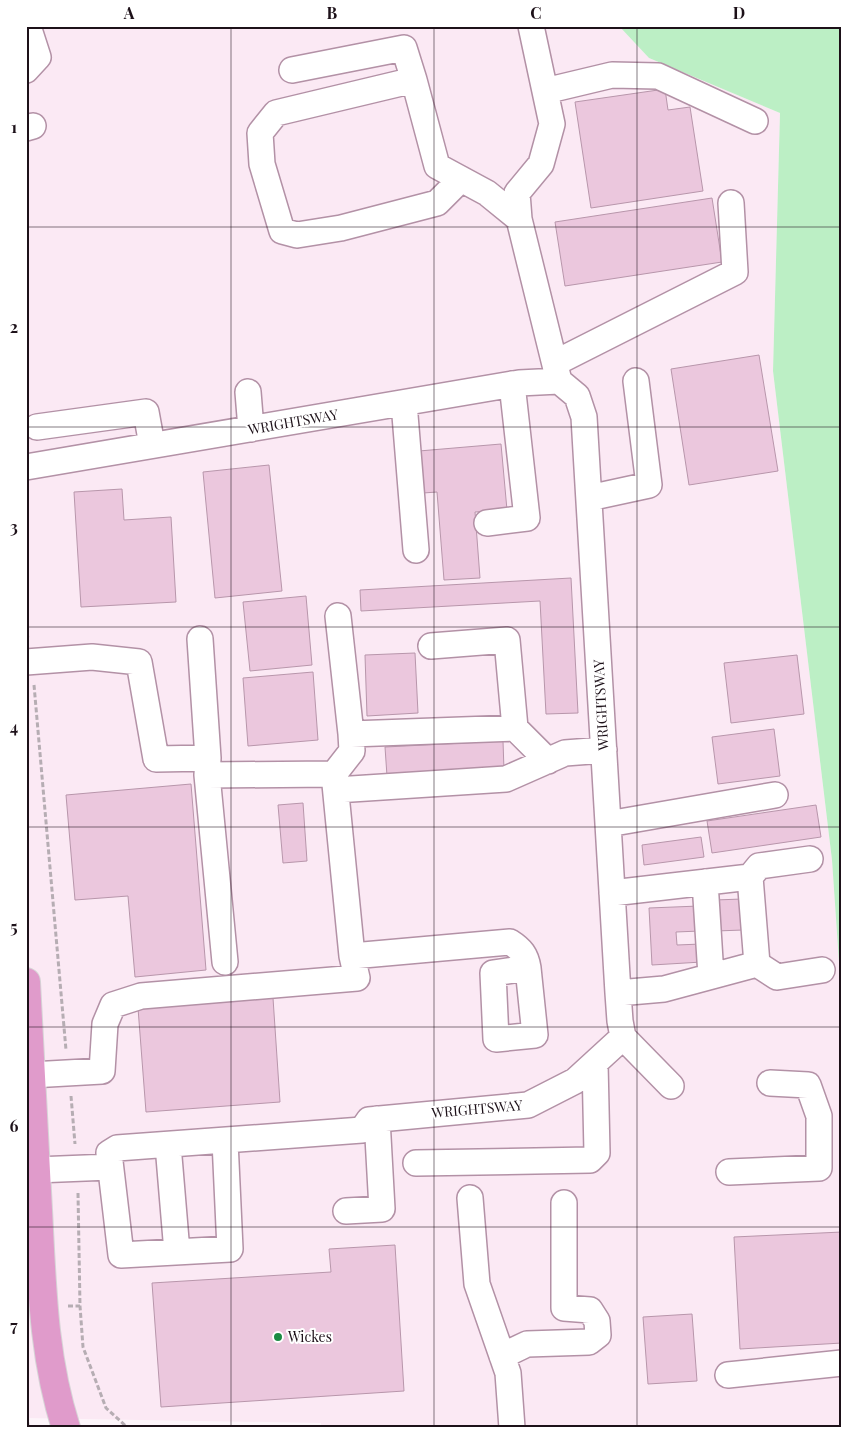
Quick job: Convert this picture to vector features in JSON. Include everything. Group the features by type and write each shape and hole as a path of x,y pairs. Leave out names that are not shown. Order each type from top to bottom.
{"main road":[{"path":"26,982 42,1286 47,1346 56,1395 66,1428"}],"street":[{"path":"26,70 38,57 28,26"},
{"path":"531,26 552,124 542,164 517,193 519,219 557,372 735,272 731,203"},
{"path":"292,70 404,48 437,166 487,193 519,219"},
{"path":"545,91 612,75 658,76 755,121"},
{"path":"414,80 276,113 260,133 262,164 282,230 297,235 341,228 437,203 461,179"},
{"name":"WRIGHTSWAY","path":"34,465 512,384 557,372 577,396 584,416 618,992 623,1037 575,1081 528,1105 373,1119"},
{"path":"589,498 650,485 636,381"},
{"path":"487,523 527,518 512,384"},
{"path":"248,392 251,428"},
{"path":"404,403 416,550"},
{"path":"34,465 32,422 146,412 152,445"},
{"path":"31,1075 102,1071 105,1024 113,1005 141,996 357,978 352,956 335,782 352,751 338,616"},
{"path":"200,639 207,766 225,962"},
{"path":"431,646 507,640 515,728 548,761"},
{"path":"29,662 92,657 139,662 156,759 335,782 506,779 565,753 604,750"},
{"path":"351,734 515,728"},
{"path":"608,824 775,794"},
{"path":"757,964 750,877 759,866 810,859"},
{"path":"612,893 750,877"},
{"path":"705,882 711,976"},
{"path":"352,956 510,942 521,950 527,960 528,968"},
{"path":"618,992 664,989 757,964 777,976 822,970"},
{"path":"623,1037 671,1086"},
{"path":"416,1163 590,1160 597,1153 595,1063"},
{"path":"729,1172 819,1168 818,1116 808,1085 770,1083"},
{"path":"225,1141 230,1249 121,1256 109,1153 118,1148 362,1130 373,1119"},
{"path":"346,1211 382,1209 373,1119"},
{"path":"168,1145 177,1252"},
{"path":"36,1170 110,1167"},
{"path":"470,1198 476,1284 508,1373 512,1428"},
{"path":"502,1356 527,1344 589,1342 598,1335 597,1321 590,1310 564,1308 564,1203"},
{"path":"728,1375 842,1363"}],"path":[{"path":"26,625 77,1168 80,1306 83,1347 106,1408 128,1428"},
{"path":"26,1385 28,1428"}],"shaded area":[{"path":"26,26 619,26 649,58 780,113 773,371 832,860 842,1006 842,1428 321,1428 321,1423 26,1418"}],"green space":[{"path":"619,26 842,26 842,1006 832,860 773,371 780,113 649,58"}],"building":[{"path":"665,89 668,110 690,107 703,191 591,208 575,102"},
{"path":"712,198 722,262 565,286 555,222"},
{"path":"759,355 778,471 689,485 671,369"},
{"path":"501,444 507,510 475,512 480,578 444,580 437,492 423,493 419,451"},
{"path":"269,465 282,591 215,598 203,472"},
{"path":"122,489 124,520 171,517 176,602 81,607 74,492"},
{"path":"571,578 578,713 546,714 540,601 361,611 360,590"},
{"path":"306,596 312,665 250,671 243,602"},
{"path":"415,653 418,713 367,716 365,655"},
{"path":"797,655 804,714 731,723 724,663"},
{"path":"313,672 318,740 248,746 243,678"},
{"path":"774,729 780,776 718,784 712,737"},
{"path":"503,741 504,770 387,776 385,747"},
{"path":"191,784 206,970 135,977 128,896 75,900 66,795"},
{"path":"303,803 307,861 283,863 278,805"},
{"path":"816,805 821,837 712,853 707,821"},
{"path":"701,837 704,857 644,865 642,845"},
{"path":"742,899 743,930 716,931 715,900"},
{"path":"699,906 700,931 676,932 677,945 701,944 702,962 652,965 649,908"},
{"path":"273,998 280,1102 146,1112 138,1008"},
{"path":"842,1232 842,1343 740,1349 734,1237"},
{"name":"Wickes","path":"395,1245 404,1391 161,1407 152,1283 331,1272 329,1249"},
{"path":"692,1314 697,1381 648,1384 643,1317"}],"place":[{"name":"Wickes","path":"278,1337"}]}
